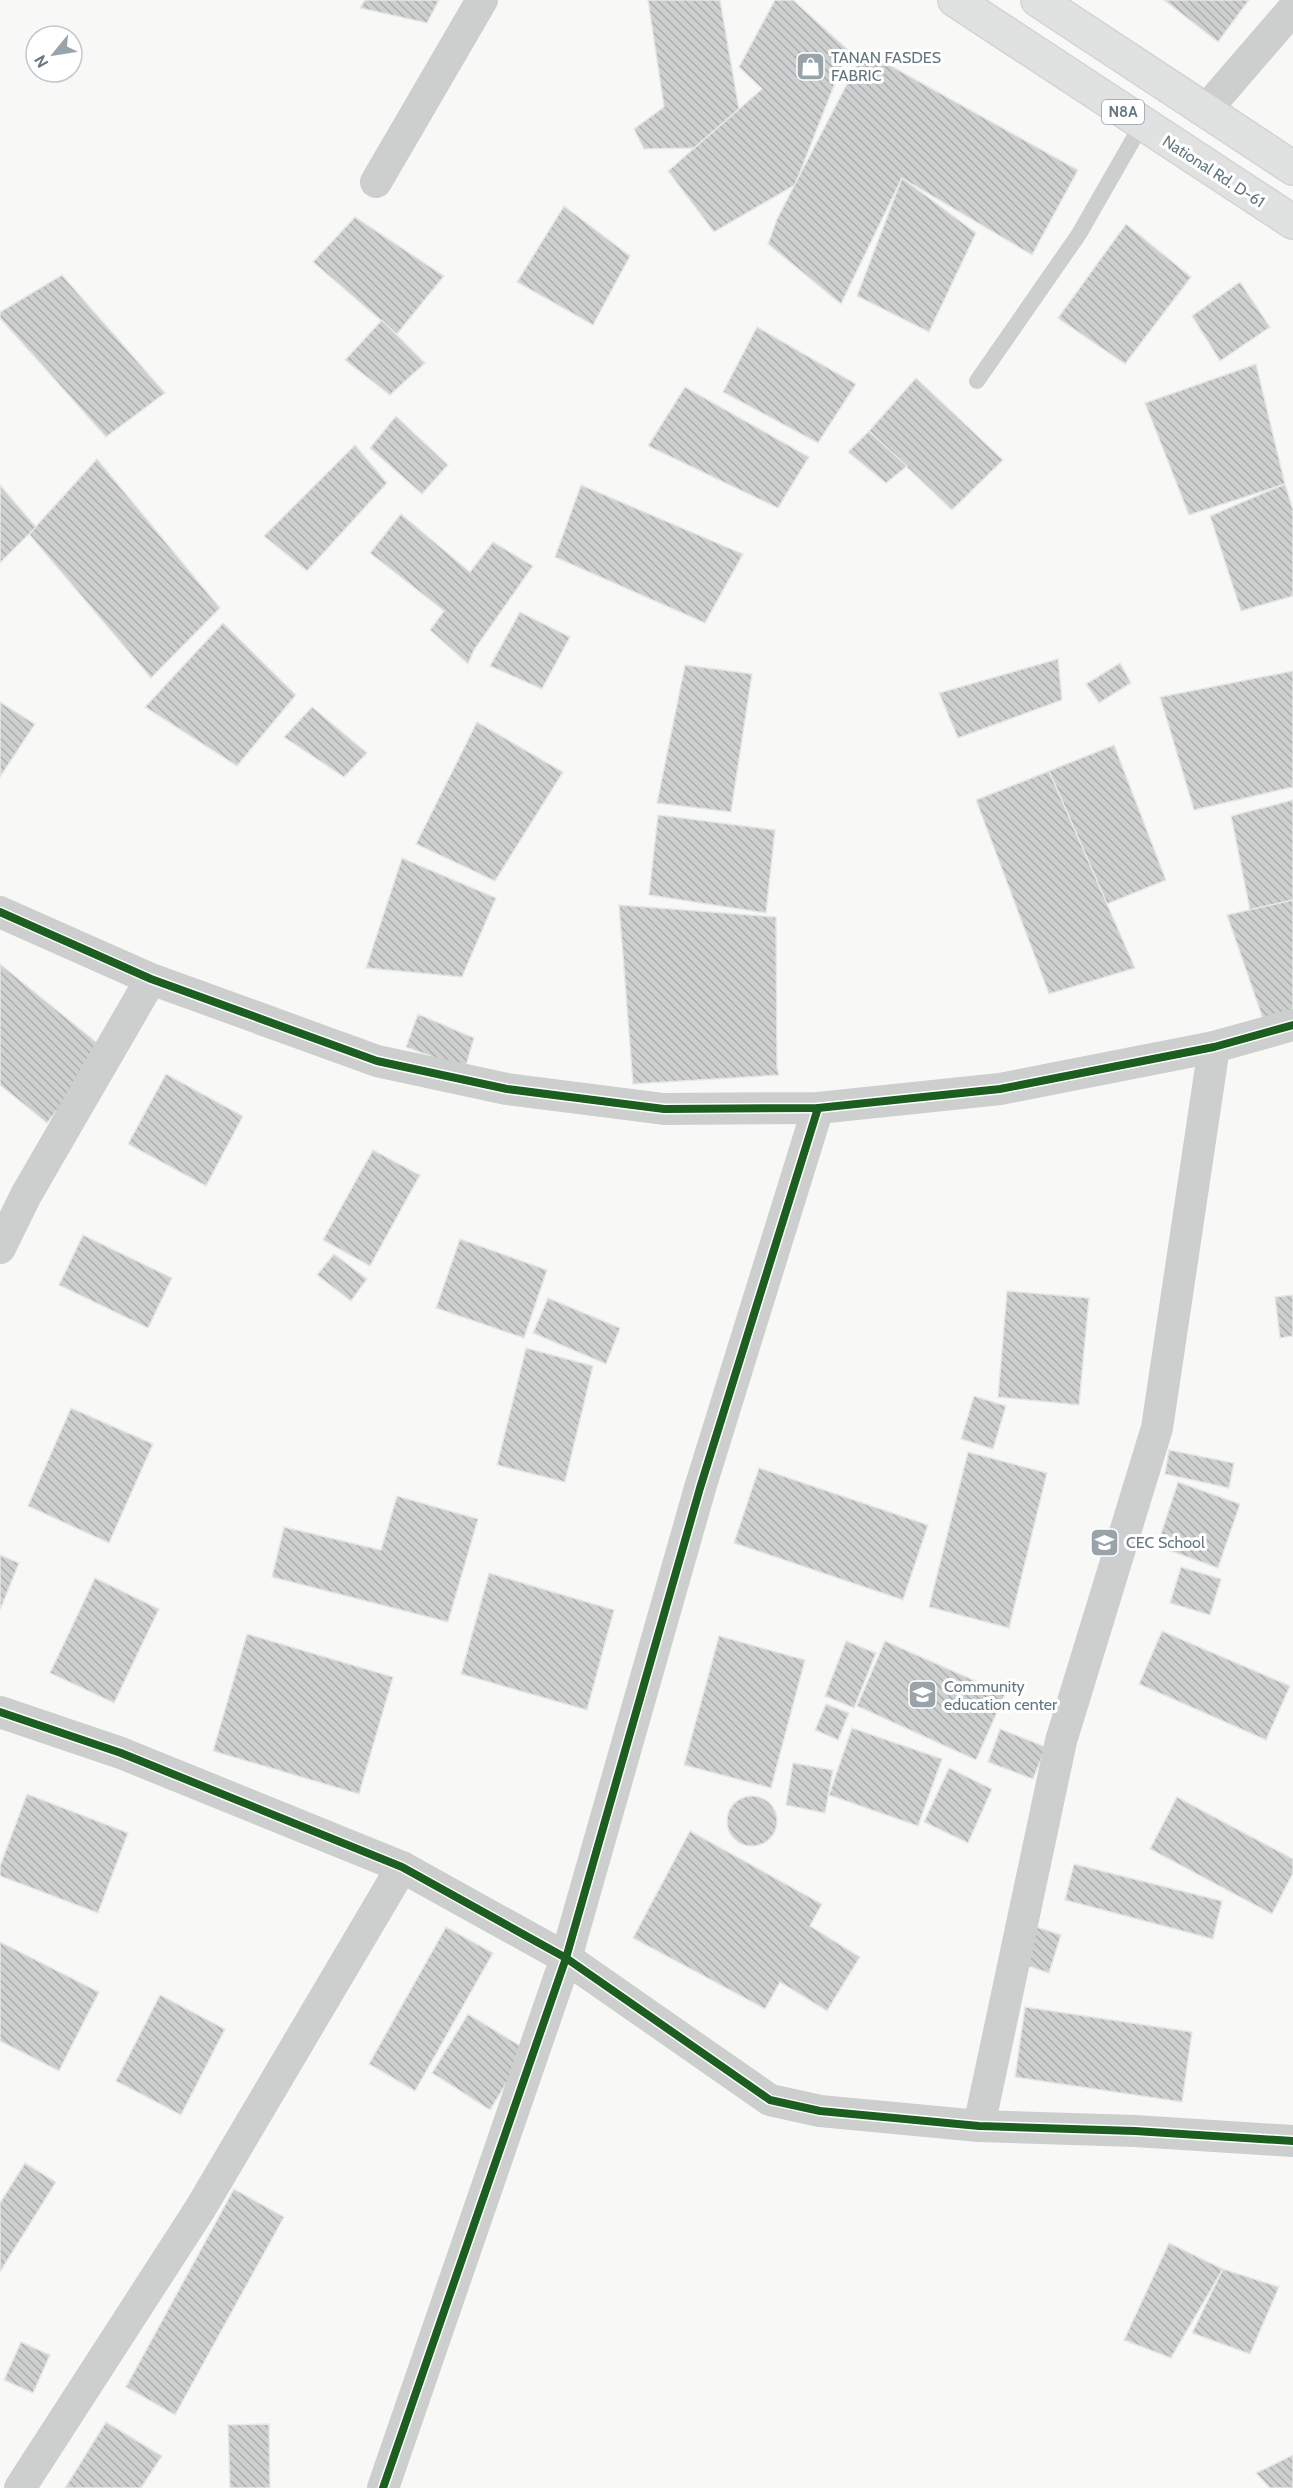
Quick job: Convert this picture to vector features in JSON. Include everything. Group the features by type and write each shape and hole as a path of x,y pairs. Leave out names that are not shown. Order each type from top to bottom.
{"highway":[{"name":"National Rd. D-61","path":"955,0 1293,222"},
{"name":"N8A","path":"1038,0 1293,168"}],"street":[{"path":"376,182 482,0"},
{"path":"1206,111 1293,9"},
{"path":"0,912 151,978 377,1061 507,1089 664,1109 818,1108 1000,1089 1214,1047 1293,1026"},
{"path":"0,1248 26,1195 151,978"},
{"path":"979,2126 1061,1741 1157,1428 1214,1047"},
{"path":"383,2488 566,1958 700,1488 818,1108"},
{"path":"0,1712 121,1753 402,1867 566,1958 770,2100 820,2111 979,2126 1135,2131 1293,2141"},
{"path":"20,2488 200,2209 402,1867"}],"lane":[{"path":"977,381 1079,234 1142,124"}],"building":[{"path":"365,0 439,0 427,23 360,8"},
{"path":"648,0 720,0 739,109 694,148 644,149 634,129 664,107"},
{"path":"775,0 793,0 848,50 795,185 714,232 668,171 762,89 739,67"},
{"path":"1164,0 1249,0 1218,42"},
{"path":"864,51 1078,170 1032,255 902,178 841,304 768,244 777,219"},
{"path":"902,178 976,233 929,332 857,296"},
{"path":"564,206 630,256 593,325 517,282"},
{"path":"355,217 444,276 397,334 313,262"},
{"path":"1126,224 1191,277 1125,364 1058,318"},
{"path":"62,275 165,393 106,437 0,318 0,312"},
{"path":"1240,282 1270,327 1220,361 1192,316"},
{"path":"382,320 425,363 390,395 345,360"},
{"path":"757,327 856,384 818,443 723,392"},
{"path":"1256,364 1285,484 1189,515 1145,403"},
{"path":"916,378 1003,460 952,510 869,431"},
{"path":"685,387 809,457 778,508 648,446"},
{"path":"396,416 448,465 422,494 370,448"},
{"path":"869,431 907,466 886,483 848,452"},
{"path":"355,445 387,483 307,571 264,536"},
{"path":"97,459 220,608 151,678 29,534"},
{"path":"1285,484 1293,510 1293,596 1241,611 1210,516"},
{"path":"0,485 36,527 0,563"},
{"path":"581,485 743,554 705,623 555,557"},
{"path":"401,514 470,572 493,542 533,566 474,650 468,664 430,630 444,611 370,553"},
{"path":"520,612 570,637 542,689 490,666"},
{"path":"223,623 296,695 237,766 145,707"},
{"path":"1058,659 1062,700 958,738 939,693"},
{"path":"1120,663 1131,683 1099,703 1086,684"},
{"path":"685,665 752,674 731,812 657,803"},
{"path":"1293,671 1293,787 1194,810 1160,697"},
{"path":"0,702 35,724 0,777"},
{"path":"312,707 367,753 344,777 284,737"},
{"path":"477,722 563,772 495,881 416,844"},
{"path":"1114,745 1166,880 1107,904 1049,771"},
{"path":"1049,771 1135,968 1049,994 976,800"},
{"path":"1293,800 1293,900 1250,910 1231,816"},
{"path":"658,815 775,830 766,913 649,895"},
{"path":"402,858 496,898 462,977 366,968"},
{"path":"1293,900 1293,1010 1263,1019 1227,915"},
{"path":"619,905 776,917 777,1067 779,1075 633,1084"},
{"path":"0,964 106,1050 47,1123 0,1085"},
{"path":"418,1014 474,1038 465,1069 406,1047"},
{"path":"166,1074 243,1116 206,1186 128,1144"},
{"path":"373,1150 420,1175 370,1266 323,1240"},
{"path":"83,1235 172,1278 148,1328 59,1285"},
{"path":"460,1239 547,1270 524,1338 436,1308"},
{"path":"334,1254 367,1279 351,1301 317,1275"},
{"path":"1007,1291 1089,1298 1079,1405 998,1397"},
{"path":"1293,1295 1293,1336 1280,1338 1275,1297"},
{"path":"548,1298 620,1328 606,1364 533,1333"},
{"path":"526,1348 593,1366 565,1482 497,1465"},
{"path":"974,1396 1006,1406 993,1449 961,1439"},
{"path":"71,1408 153,1444 109,1543 28,1506"},
{"path":"1169,1450 1234,1463 1229,1488 1165,1474"},
{"path":"968,1452 1047,1473 1009,1628 929,1607"},
{"path":"759,1468 928,1525 903,1600 734,1543"},
{"path":"1178,1482 1240,1504 1218,1568 1157,1546"},
{"path":"397,1496 478,1519 448,1622 272,1577 284,1527 381,1550"},
{"path":"0,1555 19,1563 0,1610"},
{"path":"1181,1567 1221,1579 1210,1615 1170,1603"},
{"path":"489,1573 614,1610 587,1710 461,1674"},
{"path":"95,1578 159,1609 114,1703 50,1673"},
{"path":"1162,1631 1290,1686 1266,1740 1139,1684"},
{"path":"247,1634 393,1677 359,1794 213,1751"},
{"path":"719,1636 805,1660 771,1788 684,1765"},
{"path":"846,1641 876,1653 854,1708 825,1696"},
{"path":"885,1641 1005,1694 976,1760 857,1706"},
{"path":"826,1704 849,1713 838,1740 815,1730"},
{"path":"852,1728 942,1759 918,1826 829,1795"},
{"path":"1000,1729 1046,1747 1033,1779 988,1762"},
{"path":"793,1763 833,1770 825,1813 786,1805"},
{"path":"949,1768 992,1789 968,1843 924,1822"},
{"path":"27,1794 128,1833 98,1913 0,1876 0,1866"},
{"path":"752,1796 766,1800 773,1807 777,1821 773,1835 766,1842 752,1846 738,1842 731,1835 727,1821 731,1807 738,1800"},
{"path":"1177,1797 1293,1859 1293,1873 1272,1914 1150,1849"},
{"path":"690,1831 822,1904 810,1926 860,1957 827,2011 780,1982 765,2009 633,1938"},
{"path":"1074,1864 1222,1901 1213,1939 1065,1900"},
{"path":"446,1927 493,1953 415,2091 369,2064"},
{"path":"1037,1927 1061,1935 1049,1973 1025,1965"},
{"path":"0,1942 99,1992 59,2071 0,2041"},
{"path":"160,1995 225,2029 181,2115 116,2081"},
{"path":"1025,2007 1192,2032 1182,2102 1015,2077"},
{"path":"468,2014 527,2050 490,2110 432,2073"},
{"path":"25,2163 56,2182 0,2272 0,2203"},
{"path":"234,2189 284,2217 175,2415 126,2387"},
{"path":"1169,2243 1223,2269 1171,2358 1124,2340"},
{"path":"1223,2269 1279,2287 1250,2354 1192,2333"},
{"path":"21,2342 50,2355 33,2393 4,2380"},
{"path":"106,2422 162,2456 141,2488 65,2488"},
{"path":"269,2424 270,2488 230,2488 228,2425"},
{"path":"1293,2455 1293,2488 1270,2488 1256,2473"}],"cycle path":[{"path":"0,912 151,979 377,1061 507,1089 664,1109 818,1108 1000,1089 1214,1047 1293,1025"},
{"path":"383,2488 566,1958 700,1488 818,1108"},
{"path":"0,1712 121,1753 402,1867 566,1958 770,2100 820,2111 979,2126 1135,2131 1293,2141"}],"place":[{"name":"TANAN FASDES FABRIC","path":"810,66"},
{"name":"CEC School","path":"1105,1542"},
{"name":"Community education center","path":"923,1695"}]}
